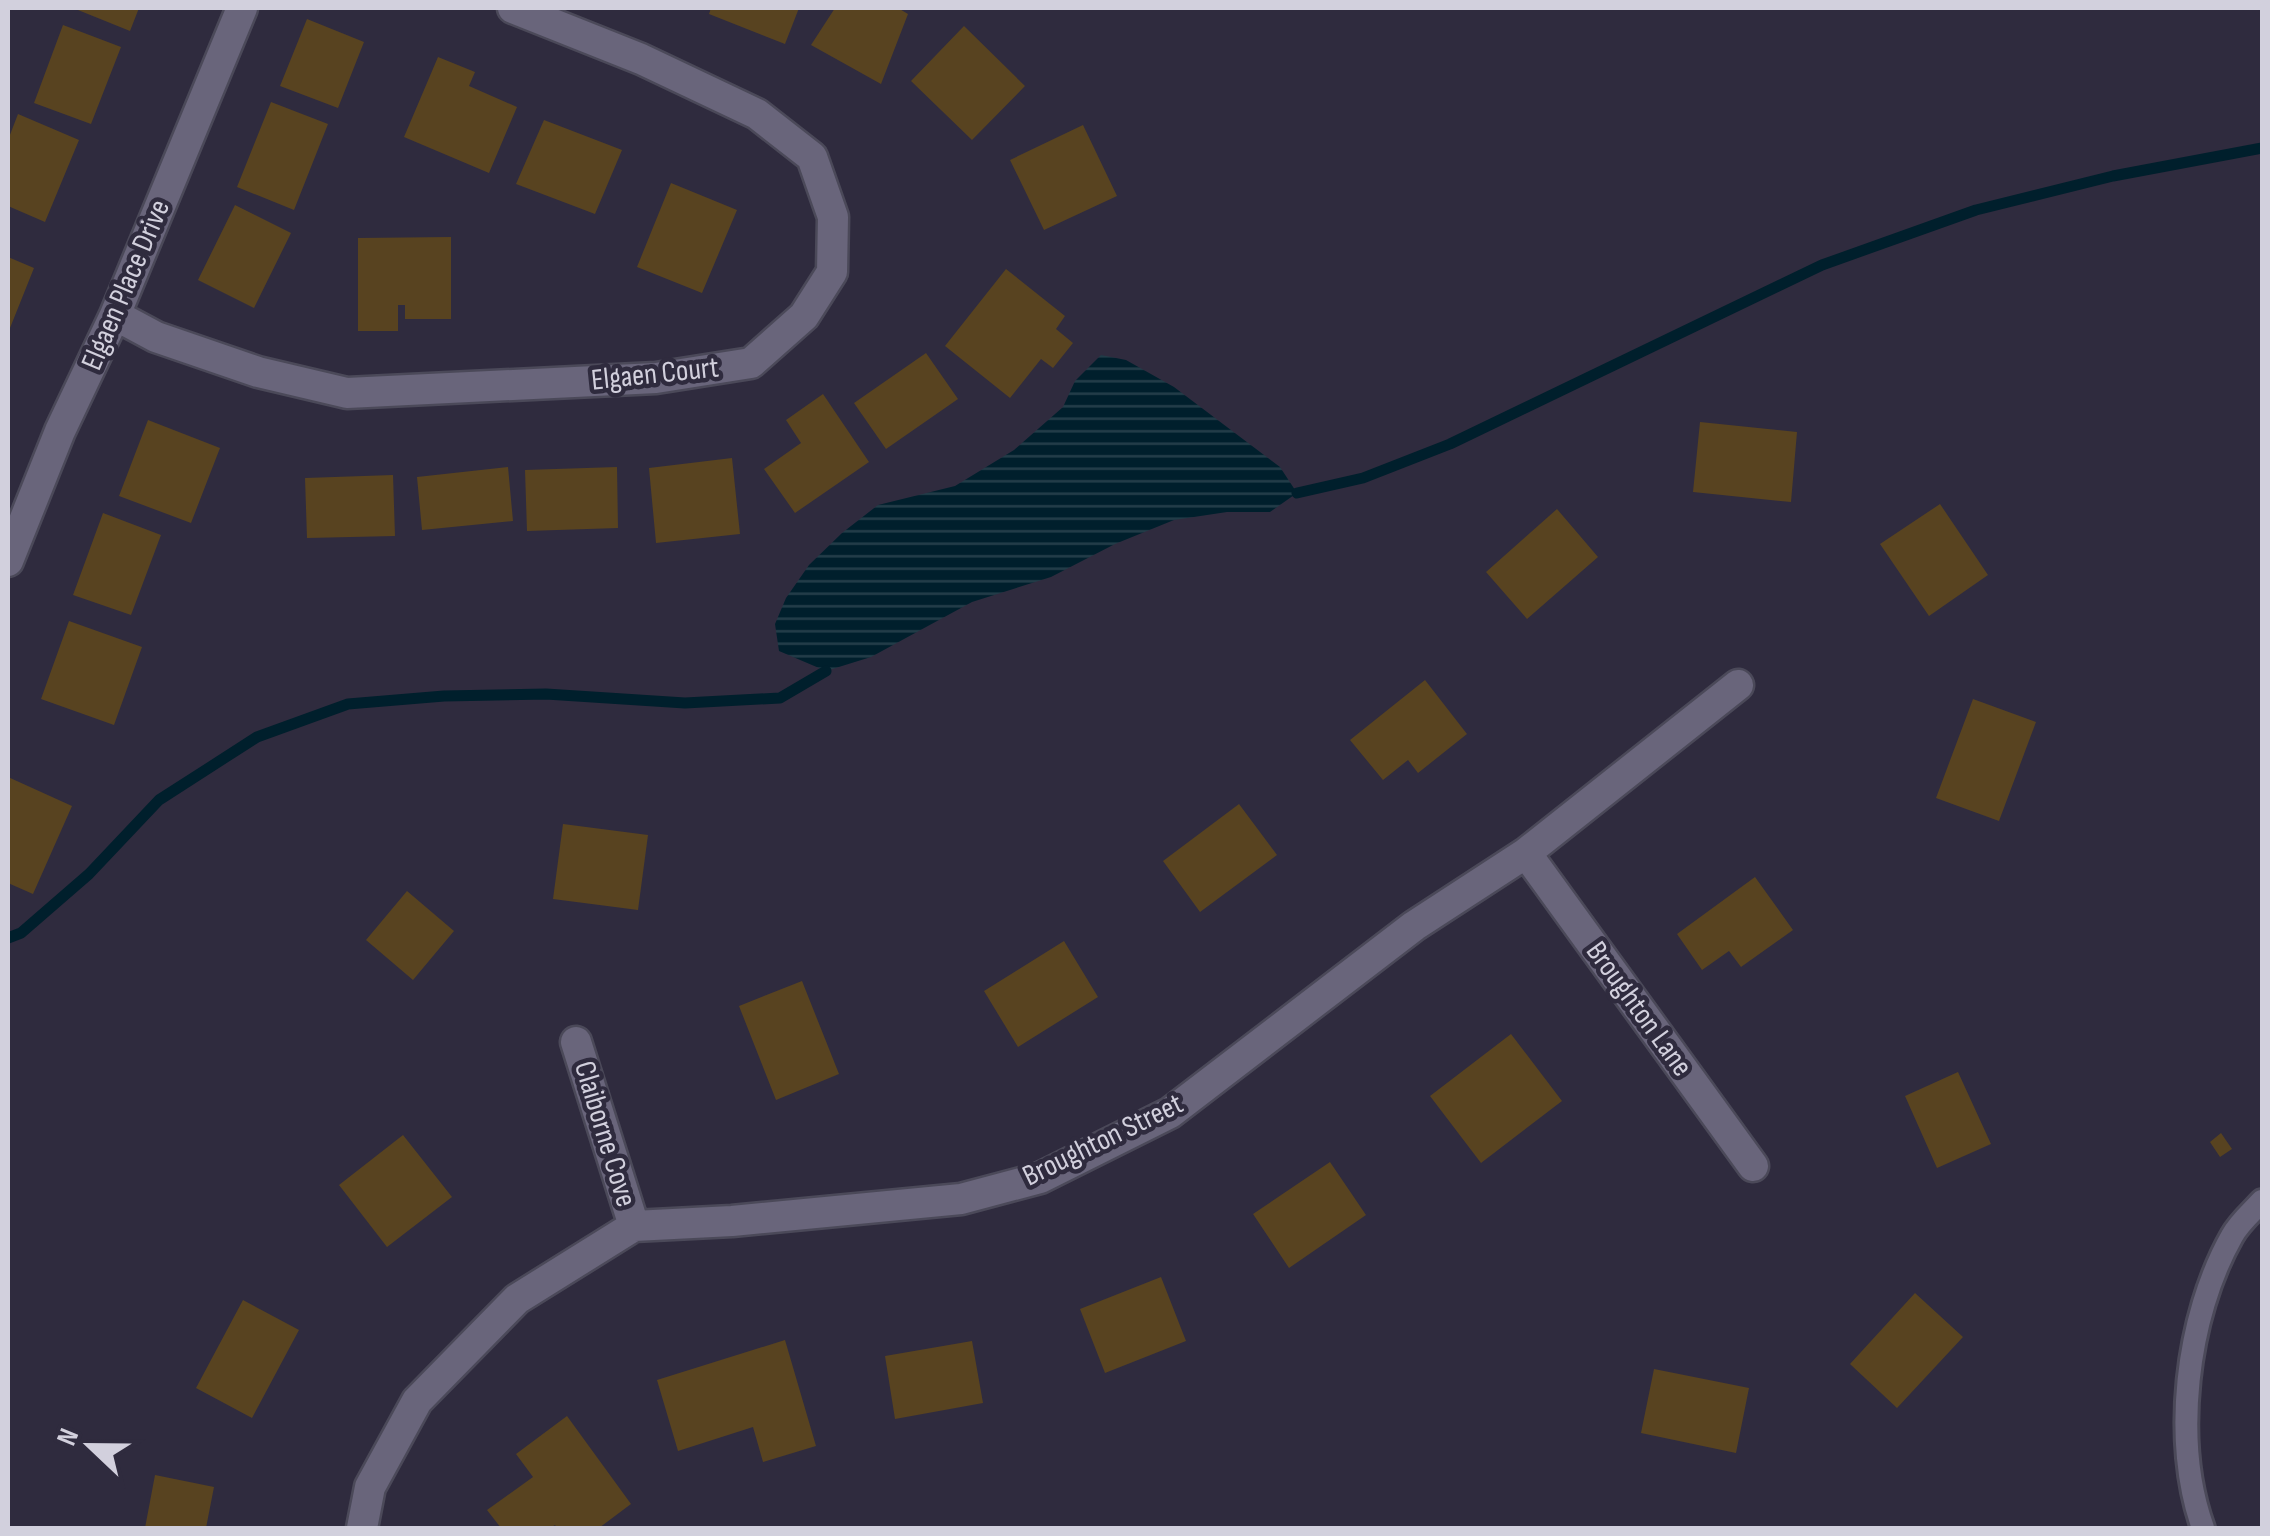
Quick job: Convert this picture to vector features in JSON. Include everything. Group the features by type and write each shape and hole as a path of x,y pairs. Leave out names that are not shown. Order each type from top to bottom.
{"street":[{"name":"Elgaen Place Drive","path":"8,561 242,8"},
{"name":"Elgaen Court","path":"115,315 156,337 258,372 347,393 656,378 751,363 804,316 832,272 833,217 812,157 757,114 641,59 513,8"},
{"name":"Broughton Street","path":"362,1528 370,1488 417,1400 517,1300 634,1226 732,1221 961,1199 1040,1178 1170,1113 1414,926 1526,853 1738,684"},
{"name":"Broughton Lane","path":"1526,853 1753,1166"},
{"name":"Claiborne Cove","path":"576,1042 634,1226"}],"lane":[{"path":"2203,1528 2193,1500 2188,1464 2187,1404 2193,1351 2206,1300 2233,1234 2262,1202"}],"water":[{"path":"1101,355 1126,360 1174,387 1280,467 1297,493 1270,512 1227,512 1174,520 1115,544 1051,577 972,602 871,657 826,671 779,651 775,624 786,598 809,565 842,533 878,505 955,486 1014,450 1063,407 1075,381"}],"building":[{"path":"73,8 139,8 130,31"},
{"path":"711,8 799,8 785,44 709,14"},
{"path":"835,8 898,8 908,14 881,84 811,45"},
{"path":"307,19 364,42 338,108 280,86"},
{"path":"63,25 121,47 91,124 34,103"},
{"path":"964,26 1025,86 972,140 911,81"},
{"path":"438,57 475,72 469,86 517,107 489,173 404,137"},
{"path":"271,102 328,124 294,210 237,187"},
{"path":"18,114 79,140 45,222 8,206 8,140"},
{"path":"544,120 622,150 595,214 516,184"},
{"path":"1083,125 1117,196 1044,230 1010,160"},
{"path":"671,183 737,210 702,293 637,267"},
{"path":"235,205 291,233 254,308 198,280"},
{"path":"451,237 451,319 405,319 405,305 398,305 398,331 358,331 358,238"},
{"path":"8,257 34,268 8,333"},
{"path":"1006,269 1065,316 1056,329 1073,343 1053,368 1041,359 1010,398 945,346"},
{"path":"926,353 958,399 886,449 854,403"},
{"path":"823,394 869,462 795,513 764,469 801,443 786,420"},
{"path":"148,420 220,448 191,523 119,496"},
{"path":"1700,422 1797,432 1791,502 1693,492"},
{"path":"732,458 740,534 656,543 649,468"},
{"path":"508,467 513,521 422,530 417,477"},
{"path":"617,467 618,528 527,531 525,470"},
{"path":"393,475 395,536 307,538 305,478"},
{"path":"1940,504 1988,575 1929,616 1880,544"},
{"path":"1557,509 1598,557 1527,619 1486,572"},
{"path":"103,513 161,535 131,615 73,595"},
{"path":"69,621 142,647 114,725 41,699"},
{"path":"1425,680 1467,734 1418,773 1408,760 1383,780 1350,740"},
{"path":"1973,699 2036,722 1999,821 1936,798"},
{"path":"8,777 72,806 33,894 8,883"},
{"path":"1239,804 1277,855 1200,912 1163,861"},
{"path":"563,824 648,835 638,910 553,899"},
{"path":"1755,877 1793,930 1741,967 1729,951 1702,970 1677,934"},
{"path":"407,891 454,931 413,980 366,940"},
{"path":"1064,941 1098,997 1018,1047 984,991"},
{"path":"802,981 839,1074 776,1100 739,1006"},
{"path":"1511,1034 1562,1101 1481,1163 1430,1096"},
{"path":"1958,1072 1991,1144 1937,1168 1905,1096"},
{"path":"2221,1133 2232,1149 2220,1157 2210,1142"},
{"path":"403,1135 452,1197 387,1247 339,1185"},
{"path":"1330,1162 1366,1215 1289,1268 1253,1214"},
{"path":"1161,1277 1186,1341 1105,1373 1080,1309"},
{"path":"1915,1293 1963,1337 1897,1408 1850,1364"},
{"path":"243,1300 299,1330 252,1418 196,1388"},
{"path":"785,1340 816,1446 763,1462 753,1427 678,1451 657,1380"},
{"path":"972,1341 983,1403 895,1419 885,1356"},
{"path":"1654,1369 1749,1388 1736,1453 1641,1433"},
{"path":"567,1416 631,1504 599,1528 501,1528 487,1510 533,1477 516,1454"},
{"path":"155,1475 214,1487 206,1528 145,1528"}],"waterway":[{"path":"1297,493 1363,478 1450,444 1822,265 1976,210 2113,176 2262,148"},
{"path":"8,938 21,933 89,874 159,800 257,737 348,704 444,696 546,694 685,703 780,698 826,671"}]}
